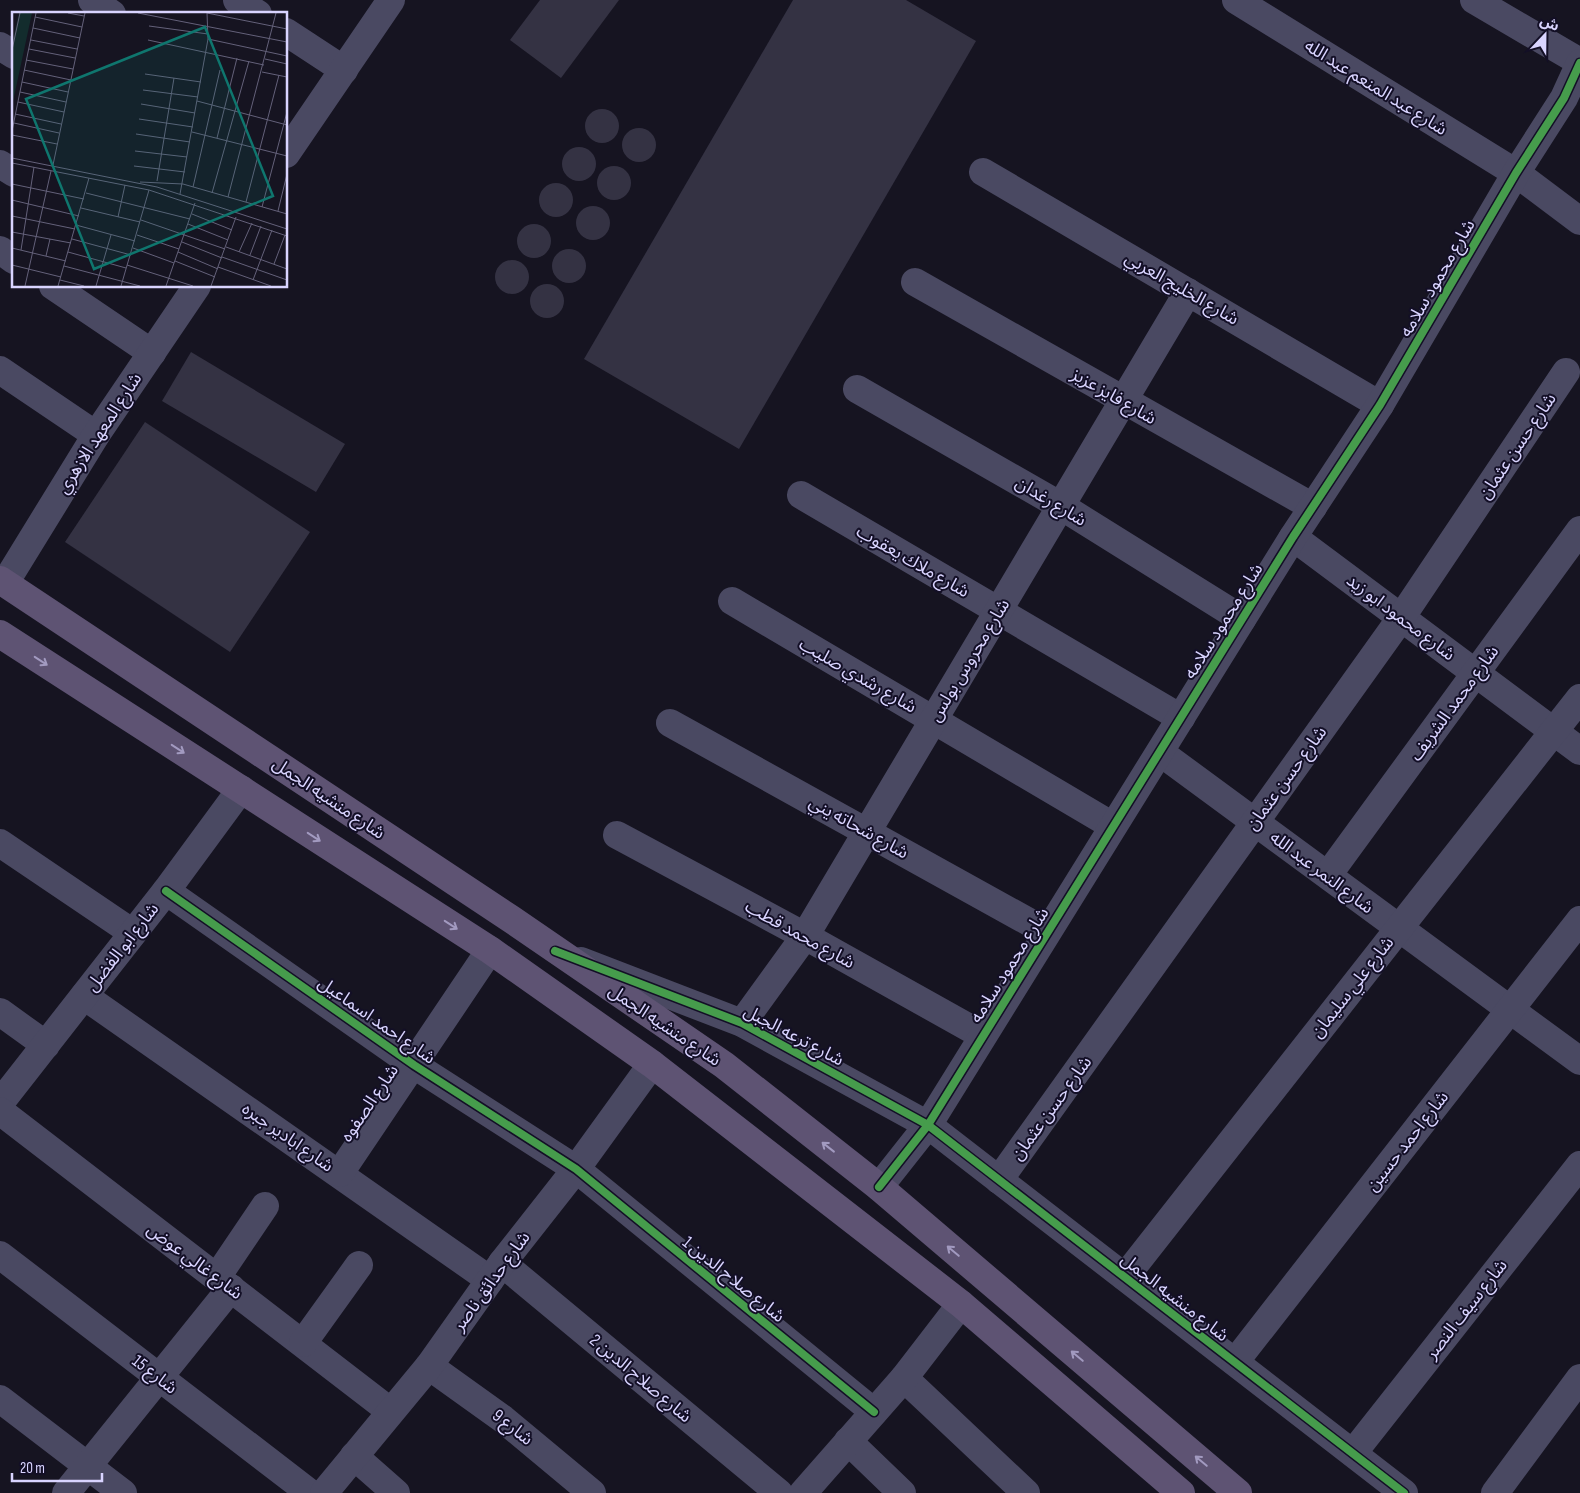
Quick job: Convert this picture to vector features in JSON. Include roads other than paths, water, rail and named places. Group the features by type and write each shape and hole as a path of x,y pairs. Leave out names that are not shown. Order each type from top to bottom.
{"main road":[{"name":"شارع منشيه الجمل","path":"2,581 511,919 555,951 724,1065 879,1187 1238,1493"},
{"path":"0,634 490,950 652,1064 960,1304 1181,1493"}],"street":[{"path":"92,0 109,12"},
{"path":"237,0 255,12"},
{"path":"290,142 344,70 390,0"},
{"name":"شارع عبد المنعم عبد الله","path":"1236,0 1516,173 1580,221"},
{"path":"1474,0 1580,63"},
{"path":"288,33 344,70"},
{"path":"0,46 12,54"},
{"name":"شارع محمود سلامه","path":"879,1187 928,1125 982,1035 1161,753 1293,537 1380,405 1516,173 1572,103 1580,63"},
{"path":"0,164 12,172"},
{"name":"شارع الخليج العربي","path":"983,172 1380,405"},
{"path":"0,250 12,259"},
{"name":"شارع فايز عزيز","path":"915,282 1313,507"},
{"path":"56,288 152,353"},
{"name":"شارع المعهد الازهري","path":"2,581 96,435 152,353 189,289"},
{"name":"شارع محروس بولس","path":"742,1023 805,936 1188,292"},
{"path":"0,370 96,435"},
{"name":"شارع حسن عثمان","path":"999,1180 1401,618 1566,372"},
{"name":"شارع رغدان","path":"857,389 1061,506 1242,619"},
{"name":"شارع ملاك يعقوب","path":"801,495 1181,718"},
{"name":"شارع محمد الشريف","path":"1328,876 1580,530"},
{"name":"شارع محمود ابو زيد","path":"1293,537 1580,751"},
{"name":"شارع رشدي صليب","path":"732,601 1113,826"},
{"name":"شارع علي سليمان","path":"1125,1277 1580,698"},
{"name":"شارع شحاته يني","path":"670,723 868,831 1047,932"},
{"name":"شارع النمر عبد الله","path":"1161,753 1580,1061"},
{"name":"شارع ابو الفضل","path":"0,1103 166,890 240,789"},
{"name":"شارع محمد قطب","path":"617,835 805,936 982,1035"},
{"path":"0,843 133,933"},
{"name":"شارع احمد اسماعيل","path":"166,890 414,1065 576,1169"},
{"name":"شارع احمد حسين","path":"1235,1362 1580,920"},
{"name":"شارع الصفوه","path":"340,1173 490,950"},
{"name":"شارع ترعه الجبل","path":"555,951 742,1023 928,1125"},
{"name":"شارع ابادير جبره","path":"84,996 340,1173 496,1272"},
{"path":"0,1012 46,1045"},
{"name":"شارع حدائق ناصر","path":"324,1493 429,1366 496,1272 576,1169 652,1064"},
{"name":"شارع غالي عوض","path":"0,1111 390,1411"},
{"name":"شارع منشيه الجمل","path":"928,1125 1404,1493"},
{"name":"شارع سيف النصر","path":"1353,1454 1580,1165"},
{"name":"شارع صلاح الدين 1","path":"576,1169 874,1412"},
{"path":"66,1493 159,1377 224,1282 265,1206"},
{"name":"شارع 15","path":"0,1255 310,1493"},
{"path":"303,1343 359,1265"},
{"name":"شارع صلاح الدين 2","path":"496,1272 779,1493"},
{"path":"803,1493 904,1378 960,1304"},
{"name":"شارع 9","path":"429,1366 503,1419 592,1493"},
{"path":"904,1378 1026,1493"},
{"path":"1495,1493 1580,1378"},
{"path":"0,1399 123,1493"},
{"path":"848,1441 902,1493"},
{"path":"354,1456 396,1493"}]}
